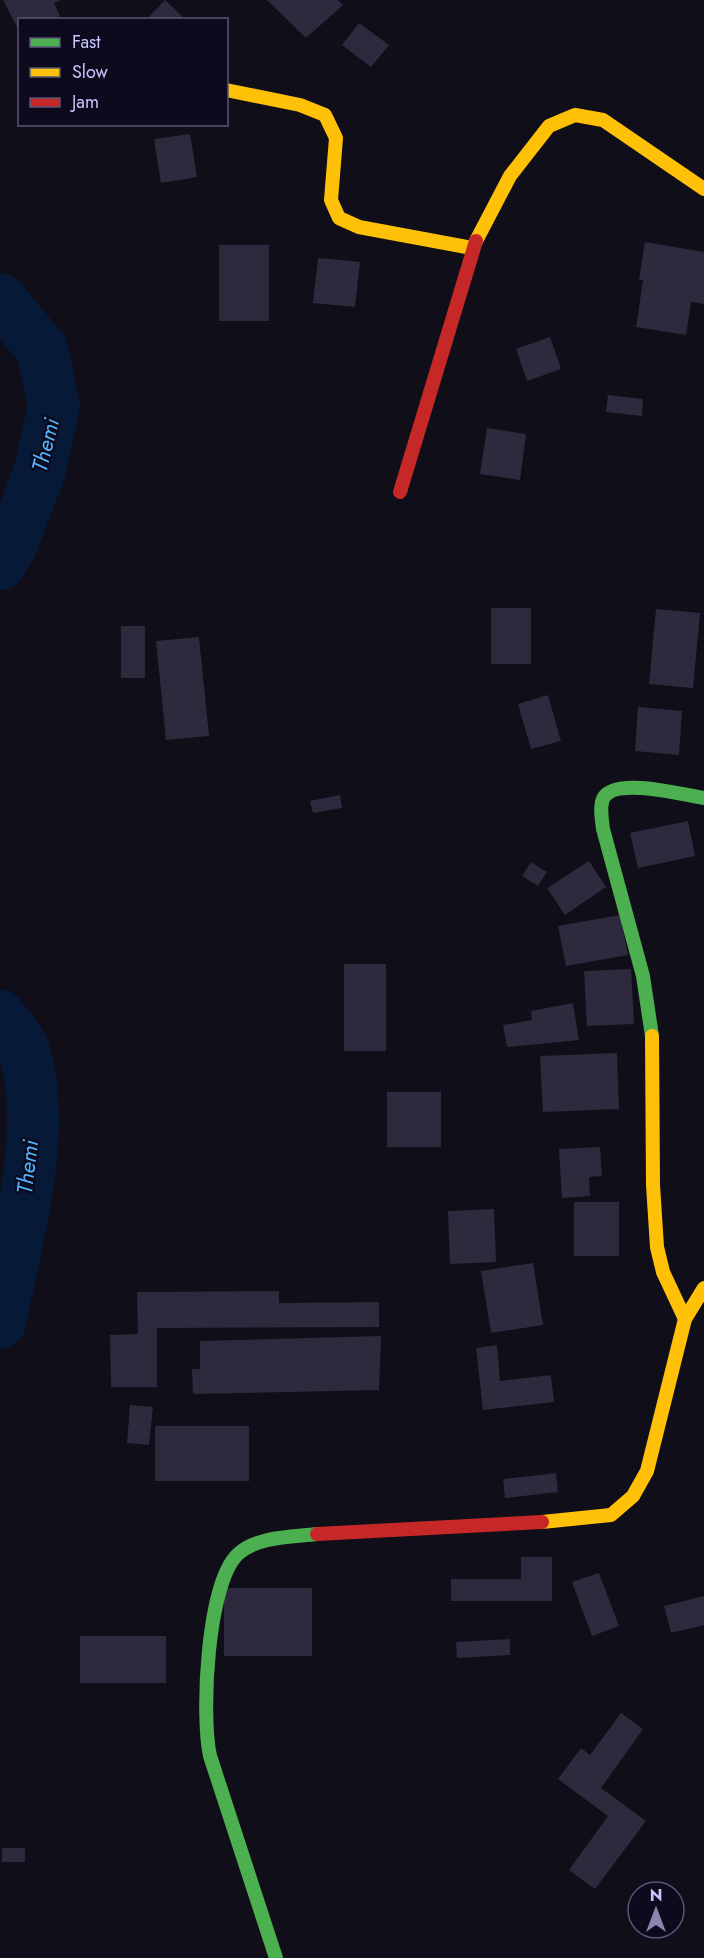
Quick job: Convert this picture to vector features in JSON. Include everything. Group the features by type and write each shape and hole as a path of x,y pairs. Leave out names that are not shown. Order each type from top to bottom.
{"street":[{"path":"228,90 300,105 325,115 336,138 331,200 339,218 359,226 472,249"},
{"path":"400,492 472,249 510,176 549,126 575,115 603,120 704,189"},
{"path":"685,1319 660,1263 650,1144 653,1083 650,1014 644,980 612,869 600,810 602,799 610,790 625,787 704,798"},
{"path":"276,1958 246,1873 207,1740 204,1694 209,1650 219,1591 232,1561 239,1553 250,1547 276,1539 317,1534 529,1523 611,1515 633,1496 647,1472 668,1377 685,1319 704,1288"}],"building":[{"path":"3,0 61,0 54,3 60,16 56,18 18,18 18,29"},
{"path":"165,0 184,18 148,18"},
{"path":"267,0 338,0 343,5 306,38"},
{"path":"359,23 389,45 371,67 342,45"},
{"path":"190,134 197,177 161,183 154,139"},
{"path":"645,242 704,252 704,304 691,302 686,335 636,327 643,280 639,280"},
{"path":"219,245 269,245 269,321 219,321"},
{"path":"318,258 360,262 355,307 313,303"},
{"path":"550,337 561,369 527,381 516,349"},
{"path":"608,395 643,399 642,416 606,412"},
{"path":"487,428 526,434 520,480 480,474"},
{"path":"491,608 531,608 531,664 491,664"},
{"path":"656,609 700,613 693,688 649,684"},
{"path":"121,626 145,626 145,678 121,678"},
{"path":"199,637 209,736 166,740 156,641"},
{"path":"548,695 561,741 531,749 518,704"},
{"path":"638,707 682,711 679,755 635,751"},
{"path":"340,795 342,808 313,813 310,801"},
{"path":"688,821 695,856 638,868 630,833"},
{"path":"589,861 606,887 565,915 547,888"},
{"path":"531,862 547,872 538,886 522,876"},
{"path":"620,915 628,955 566,966 558,926"},
{"path":"344,964 386,964 386,1051 344,1051"},
{"path":"631,969 634,1024 587,1026 584,971"},
{"path":"573,1003 579,1040 507,1047 503,1025 532,1020 531,1011"},
{"path":"617,1053 619,1109 543,1112 540,1056"},
{"path":"387,1092 441,1092 441,1147 387,1147"},
{"path":"600,1147 602,1176 589,1177 590,1196 562,1198 559,1149"},
{"path":"574,1202 619,1202 619,1256 574,1256"},
{"path":"494,1209 496,1262 450,1264 448,1211"},
{"path":"533,1263 543,1325 491,1333 481,1271"},
{"path":"279,1291 279,1303 379,1302 379,1327 157,1328 157,1387 111,1387 110,1335 138,1334 137,1292"},
{"path":"381,1336 379,1390 193,1394 192,1369 200,1369 200,1341"},
{"path":"497,1345 500,1381 551,1375 554,1402 483,1410 476,1348"},
{"path":"130,1405 153,1407 149,1445 127,1443"},
{"path":"155,1426 249,1426 249,1481 155,1481"},
{"path":"556,1473 558,1492 505,1498 503,1479"},
{"path":"521,1557 552,1557 552,1601 451,1601 451,1579 521,1579"},
{"path":"599,1573 619,1626 592,1636 572,1582"},
{"path":"224,1588 312,1588 312,1656 224,1656"},
{"path":"704,1596 704,1625 671,1633 664,1606"},
{"path":"80,1636 166,1636 166,1683 80,1683"},
{"path":"510,1639 510,1655 457,1658 456,1642"},
{"path":"621,1713 643,1729 601,1788 646,1821 595,1889 569,1870 608,1816 558,1779 581,1748 590,1755"},
{"path":"2,1848 25,1848 25,1862 2,1862"}],"waterway":[{"name":"Themi","path":"0,299 42,349 54,407 39,473 12,544 0,564"},
{"name":"Themi","path":"0,1016 18,1039 25,1054 31,1086 33,1120 27,1189 0,1323"}],"traffic: fast":[{"path":"652,1036 643,976 603,829 602,804 604,797 611,791 622,788 651,789 704,798"},
{"path":"276,1958 210,1756 206,1711 209,1651 219,1592 228,1569 238,1554 246,1548 265,1541 317,1534"}],"traffic: slow":[{"path":"228,90 300,105 325,115 336,138 331,200 339,218 359,227 472,248"},
{"path":"476,241 510,176 549,126 575,115 603,120 704,189"},
{"path":"652,1036 653,1185 657,1247 663,1272 685,1319"},
{"path":"542,1522 611,1515 633,1496 647,1471 685,1319 704,1288"}],"traffic: jam":[{"path":"400,492 476,241"},
{"path":"317,1534 542,1522"}]}
